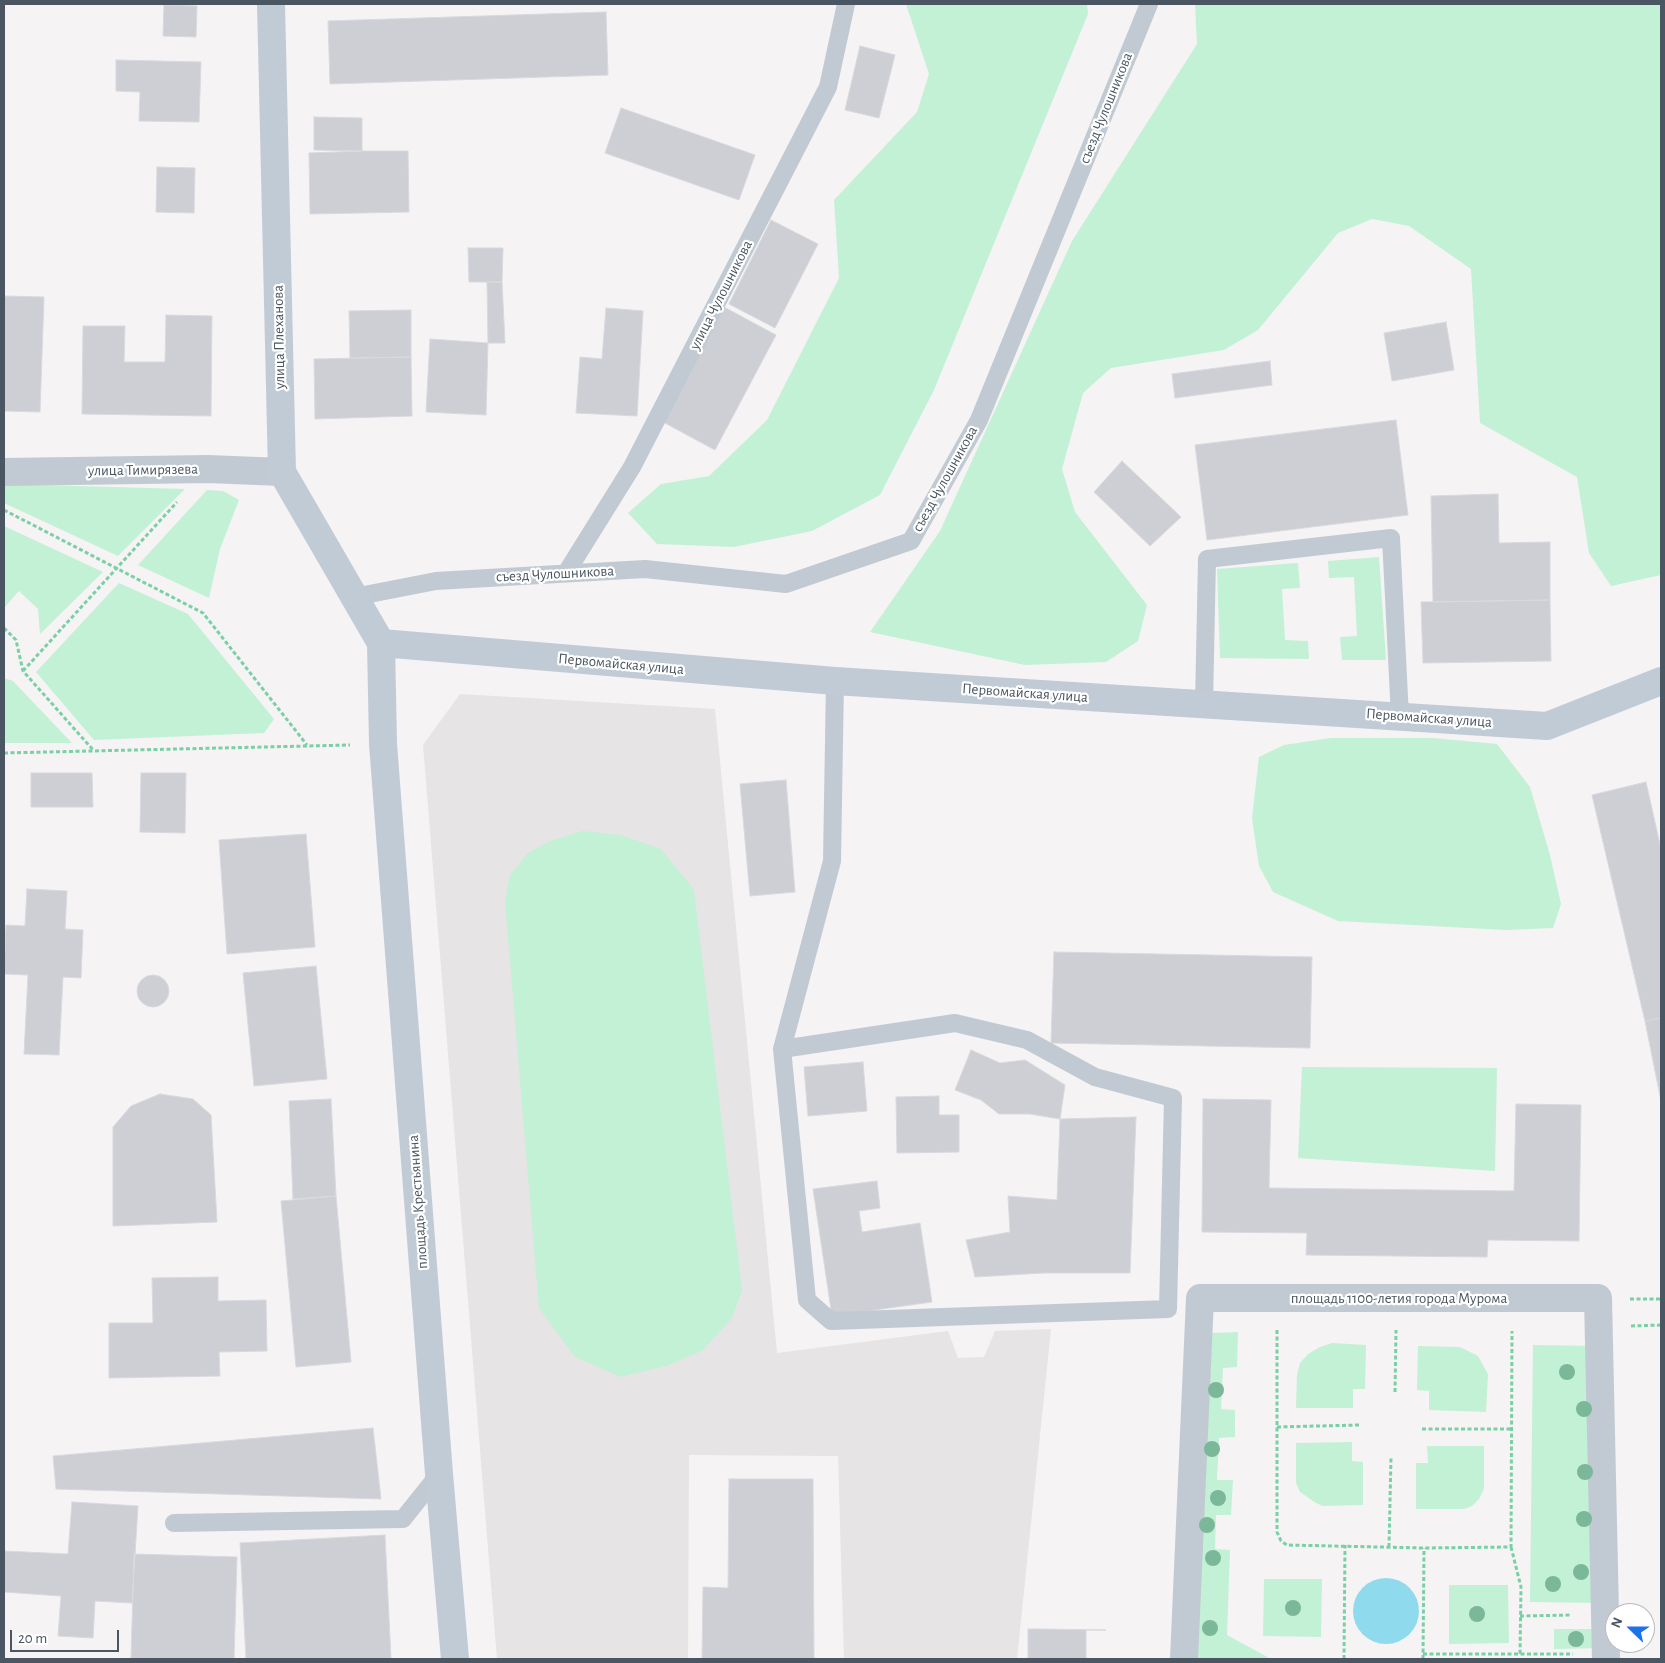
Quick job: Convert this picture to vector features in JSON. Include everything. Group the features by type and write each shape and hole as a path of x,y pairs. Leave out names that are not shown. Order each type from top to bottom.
{"street":[{"name":"улица Плеханова","path":"271,4 282,472 381,644"},
{"name":"улица Тимирязева","path":"4,472 208,469 282,472"},
{"name":"Первомайская улица","path":"381,644 835,681 1547,726 1661,681"},
{"name":"площадь Крестьянина","path":"381,644 383,744 455,1659"},
{"name":"площадь 1100-летия города Мурома","path":"1184,1659 1200,1298 1598,1298 1606,1659"}],"lane":[{"name":"улица Чулошникова","path":"566,573 632,467 828,87 846,4"},
{"name":"съезд Чулошникова","path":"354,597 436,582 645,569 786,584 911,541 979,420 1148,4"},
{"path":"1204,704 1207,559 1391,538 1400,716"},
{"path":"782,1049 955,1023 1027,1040 1095,1077 1173,1098 1168,1309 831,1321 806,1300 782,1049 832,861 835,681"},
{"path":"174,1523 402,1519 439,1474"}],"path":[{"path":"23,671 208,469"},
{"path":"4,510 203,613 307,745"},
{"path":"4,628 16,640 23,671 95,752"},
{"path":"4,754 383,744"},
{"path":"1277,1298 1277,1532 1281,1541 1287,1545 1511,1548"},
{"path":"1395,1392 1397,1298"},
{"path":"1512,1298 1513,1429 1511,1548 1521,1587 1520,1654"},
{"path":"1277,1427 1359,1425"},
{"path":"1422,1429 1513,1429"},
{"path":"1389,1547 1391,1457"},
{"path":"1344,1659 1345,1545"},
{"path":"1423,1659 1424,1548"},
{"path":"1520,1616 1577,1615"},
{"path":"1423,1654 1579,1654"}],"shaded area":[{"path":"460,694 715,709 777,1353 948,1331 958,1358 984,1357 995,1331 1051,1329 1017,1659 844,1659 838,1456 689,1455 688,1659 497,1659 423,745"}],"green space":[{"path":"906,4 1087,4 1088,14 934,390 880,495 812,531 734,547 657,544 628,513 661,484 709,476 767,420 839,278 834,200 917,112 929,74"},
{"path":"1195,4 1661,4 1661,575 1611,586 1589,553 1577,477 1480,423 1471,269 1409,226 1372,219 1338,233 1258,330 1224,350 1111,368 1083,393 1062,469 1075,512 1147,605 1138,641 1106,662 1025,665 870,632 940,531 1072,241 1197,44"},
{"path":"4,484 185,489 118,556 4,503"},
{"path":"207,490 223,491 239,500 220,549 209,598 138,565"},
{"path":"4,526 103,572 40,634 38,609 19,591 4,608"},
{"path":"1379,557 1386,660 1342,660 1340,637 1357,636 1354,577 1329,578 1328,561"},
{"path":"1298,563 1300,588 1282,589 1285,640 1308,641 1309,659 1220,658 1217,569"},
{"path":"119,583 188,614 274,719 264,733 94,740 36,672"},
{"path":"4,678 13,681 72,743 4,743"},
{"path":"1331,738 1433,738 1497,744 1530,787 1550,855 1561,904 1553,928 1506,930 1338,921 1273,892 1259,866 1252,818 1259,757 1284,745"},
{"path":"582,831 621,835 661,849 694,890 742,1290 732,1318 702,1351 666,1366 621,1377 575,1357 539,1308 505,901 510,875 528,853 550,841"},
{"path":"1302,1067 1497,1068 1495,1171 1298,1158"},
{"path":"1238,1332 1237,1367 1223,1368 1221,1409 1235,1410 1235,1437 1219,1438 1217,1480 1233,1480 1231,1515 1216,1515 1215,1549 1230,1550 1227,1635 1271,1659 1195,1659 1211,1333"},
{"path":"1332,1343 1366,1345 1365,1389 1353,1389 1353,1408 1296,1408 1297,1375 1300,1363 1308,1354"},
{"path":"1533,1345 1602,1346 1598,1603 1530,1602"},
{"path":"1418,1346 1460,1347 1478,1356 1488,1374 1486,1412 1429,1410 1429,1391 1417,1390"},
{"path":"1352,1442 1352,1461 1363,1462 1363,1505 1323,1506 1300,1492 1296,1483 1296,1443"},
{"path":"1427,1446 1484,1446 1484,1489 1479,1499 1472,1506 1464,1509 1416,1509 1416,1463 1428,1463"},
{"path":"1264,1579 1322,1579 1321,1637 1263,1636"},
{"path":"1449,1585 1508,1585 1509,1643 1449,1644"},
{"path":"1554,1629 1605,1629 1605,1648 1554,1649"}],"water":[{"path":"1386,1578 1399,1581 1409,1588 1416,1598 1419,1611 1416,1624 1409,1634 1399,1641 1386,1644 1373,1641 1363,1634 1356,1624 1353,1611 1356,1598 1363,1588 1373,1581"}],"building":[{"path":"164,5 197,6 196,37 163,36"},
{"path":"606,12 608,75 330,84 328,21"},
{"path":"860,46 895,55 879,118 845,110"},
{"path":"116,60 201,62 199,122 139,121 140,92 116,91"},
{"path":"621,108 755,155 739,200 605,153"},
{"path":"314,117 362,118 362,151 314,150"},
{"path":"408,151 409,212 310,214 309,153"},
{"path":"157,167 195,168 194,213 156,212"},
{"path":"771,220 818,244 775,328 729,304"},
{"path":"468,248 503,248 502,282 469,282"},
{"path":"487,282 502,282 505,343 488,343"},
{"path":"4,296 44,297 40,412 4,411"},
{"path":"724,307 776,335 715,450 663,422"},
{"path":"606,308 643,311 637,416 576,413 580,357 602,359"},
{"path":"411,310 411,357 350,358 349,311"},
{"path":"166,315 212,316 211,416 82,414 83,326 125,326 124,362 165,362"},
{"path":"1446,322 1454,370 1392,381 1384,333"},
{"path":"430,339 488,343 486,415 426,412"},
{"path":"411,357 412,416 315,419 314,359"},
{"path":"1270,361 1272,385 1175,398 1172,374"},
{"path":"1396,420 1408,515 1207,540 1195,445"},
{"path":"1122,461 1181,517 1150,546 1094,492"},
{"path":"1498,494 1499,543 1550,542 1550,600 1433,602 1431,496"},
{"path":"1550,600 1551,661 1423,663 1421,602"},
{"path":"31,773 92,773 93,807 31,807"},
{"path":"141,773 186,773 185,833 140,832"},
{"path":"786,780 795,892 750,896 740,784"},
{"path":"1646,782 1661,849 1661,1018 1645,1021 1592,795"},
{"path":"306,834 315,947 227,954 219,840"},
{"path":"27,889 67,891 65,929 83,930 81,978 63,977 59,1055 24,1054 28,975 4,974 6,925 25,926"},
{"path":"1054,952 1312,957 1310,1048 1051,1043"},
{"path":"316,966 327,1079 254,1086 243,973"},
{"path":"153,975 164,980 169,991 164,1002 153,1007 142,1002 137,991 142,980"},
{"path":"1661,1018 1661,1101 1645,1021"},
{"path":"971,1050 1000,1063 1025,1060 1065,1085 1060,1119 1030,1114 999,1114 981,1100 955,1090"},
{"path":"863,1062 867,1111 808,1116 804,1067"},
{"path":"160,1094 193,1099 211,1115 217,1222 113,1226 113,1127 131,1106"},
{"path":"939,1096 939,1115 959,1115 959,1152 897,1153 896,1097"},
{"path":"331,1099 336,1196 293,1199 289,1101"},
{"path":"1203,1099 1271,1100 1269,1188 1514,1191 1516,1104 1581,1105 1579,1241 1488,1240 1487,1257 1306,1255 1307,1233 1202,1232"},
{"path":"1136,1117 1130,1273 1043,1273 975,1277 966,1240 1010,1232 1008,1196 1057,1200 1060,1119"},
{"path":"877,1181 880,1208 859,1211 862,1232 920,1223 932,1302 832,1316 813,1189"},
{"path":"336,1196 351,1362 296,1367 281,1201"},
{"path":"218,1277 218,1301 266,1300 267,1351 219,1352 220,1376 109,1378 109,1323 153,1323 152,1278"},
{"path":"373,1428 381,1499 56,1489 53,1456"},
{"path":"729,1479 813,1479 814,1659 702,1659 703,1587 728,1588"},
{"path":"72,1502 138,1506 132,1603 95,1601 93,1638 58,1636 61,1596 4,1592 4,1551 68,1554"},
{"path":"385,1535 391,1659 246,1659 240,1543"},
{"path":"134,1554 237,1557 234,1659 131,1659"},
{"path":"1028,1629 1106,1630 1086,1630 1086,1659 1028,1659"}]}
